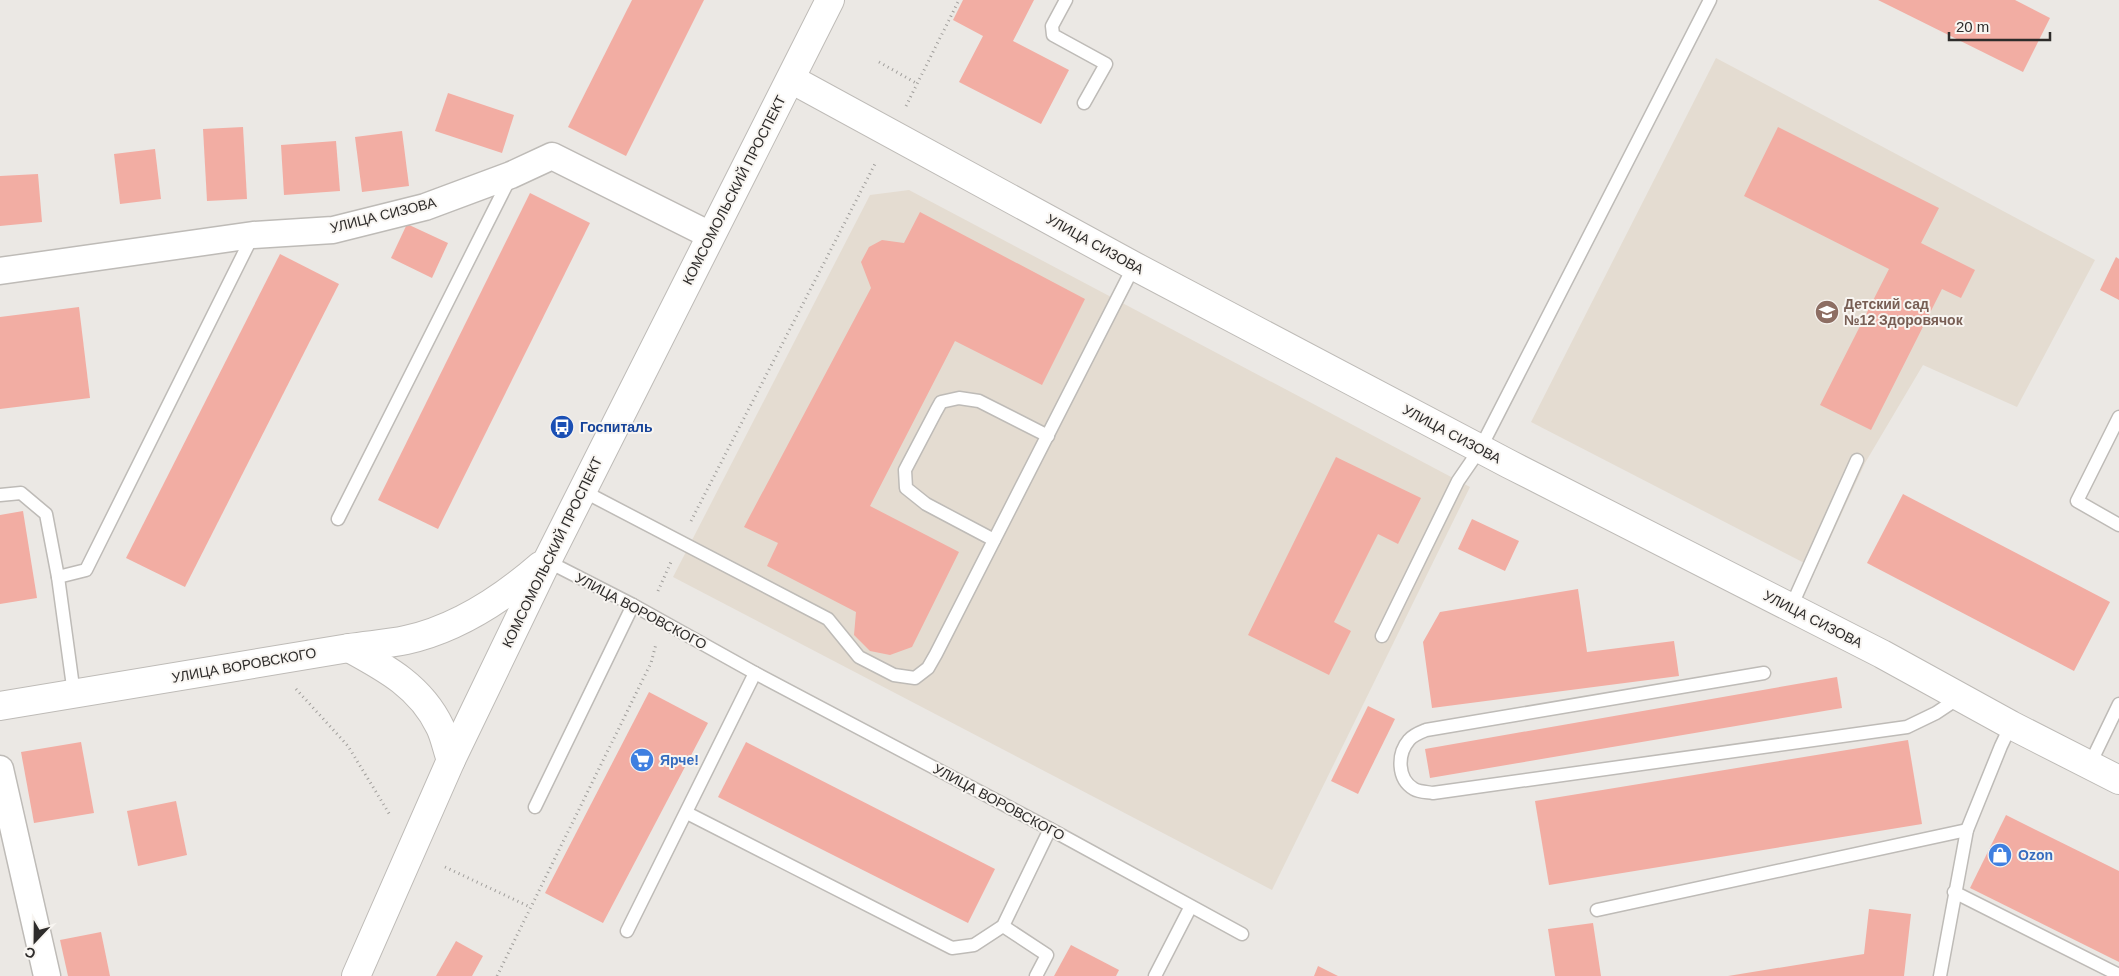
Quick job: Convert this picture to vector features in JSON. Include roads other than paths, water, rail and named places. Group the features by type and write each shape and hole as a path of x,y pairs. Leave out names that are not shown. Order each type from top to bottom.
{"main road":[{"name":"КОМСОМОЛЬСКИЙ ПРОСПЕКТ","path":"356,976 451,760 547,561 830,0"},
{"name":"УЛИЦА СИЗОВА","path":"791,79 1134,266 1480,449 1791,607 2011,725 2119,780"},
{"name":"УЛИЦА ВОРОВСКОГО","path":"0,706 406,640 435,632 486,606 510,591 547,561"},
{"path":"349,648 391,671 414,690 441,728 451,760"}],"street":[{"name":"УЛИЦА СИЗОВА","path":"0,271 253,235 333,230 425,207 511,175 552,156 710,235"},
{"path":"0,769 47,976"}],"lane":[{"path":"1066,0 1052,26 1053,35 1106,64 1084,104"},
{"path":"1382,636 1458,481 1480,449 1710,0"},
{"path":"338,519 511,175"},
{"path":"58,578 86,570 253,235"},
{"path":"582,491 828,619 858,657 894,675 915,678 928,668 1134,266"},
{"path":"994,540 926,504 906,488 905,470 941,402 959,398 979,402 1048,436"},
{"path":"2119,417 2077,501 2119,524"},
{"path":"1791,607 1857,460"},
{"path":"0,496 21,493 46,514 58,578 74,694"},
{"name":"УЛИЦА ВОРОВСКОГО","path":"547,561 1050,829 1190,908 1242,934"},
{"path":"535,807 632,605"},
{"path":"627,931 755,673"},
{"path":"1764,674 1426,730 1410,738 1402,751 1400,768 1405,782 1415,790 1433,793 1907,727 1936,713 1960,697"},
{"path":"2090,764 2119,704"},
{"path":"1940,976 1954,892 1967,830 2011,725"},
{"path":"687,813 952,948 974,945 1003,926 1050,829"},
{"path":"1597,910 1967,830"},
{"path":"1954,892 2119,975"},
{"path":"1155,976 1190,908"},
{"path":"1003,926 1047,955 1036,976"}],"place":[{"name":"Детский сад №12 Здоровячок","path":"1827,312"},
{"name":"Госпиталь","path":"562,427"},
{"name":"Ярче!","path":"642,760"},
{"name":"Ozon","path":"2000,855"}]}
